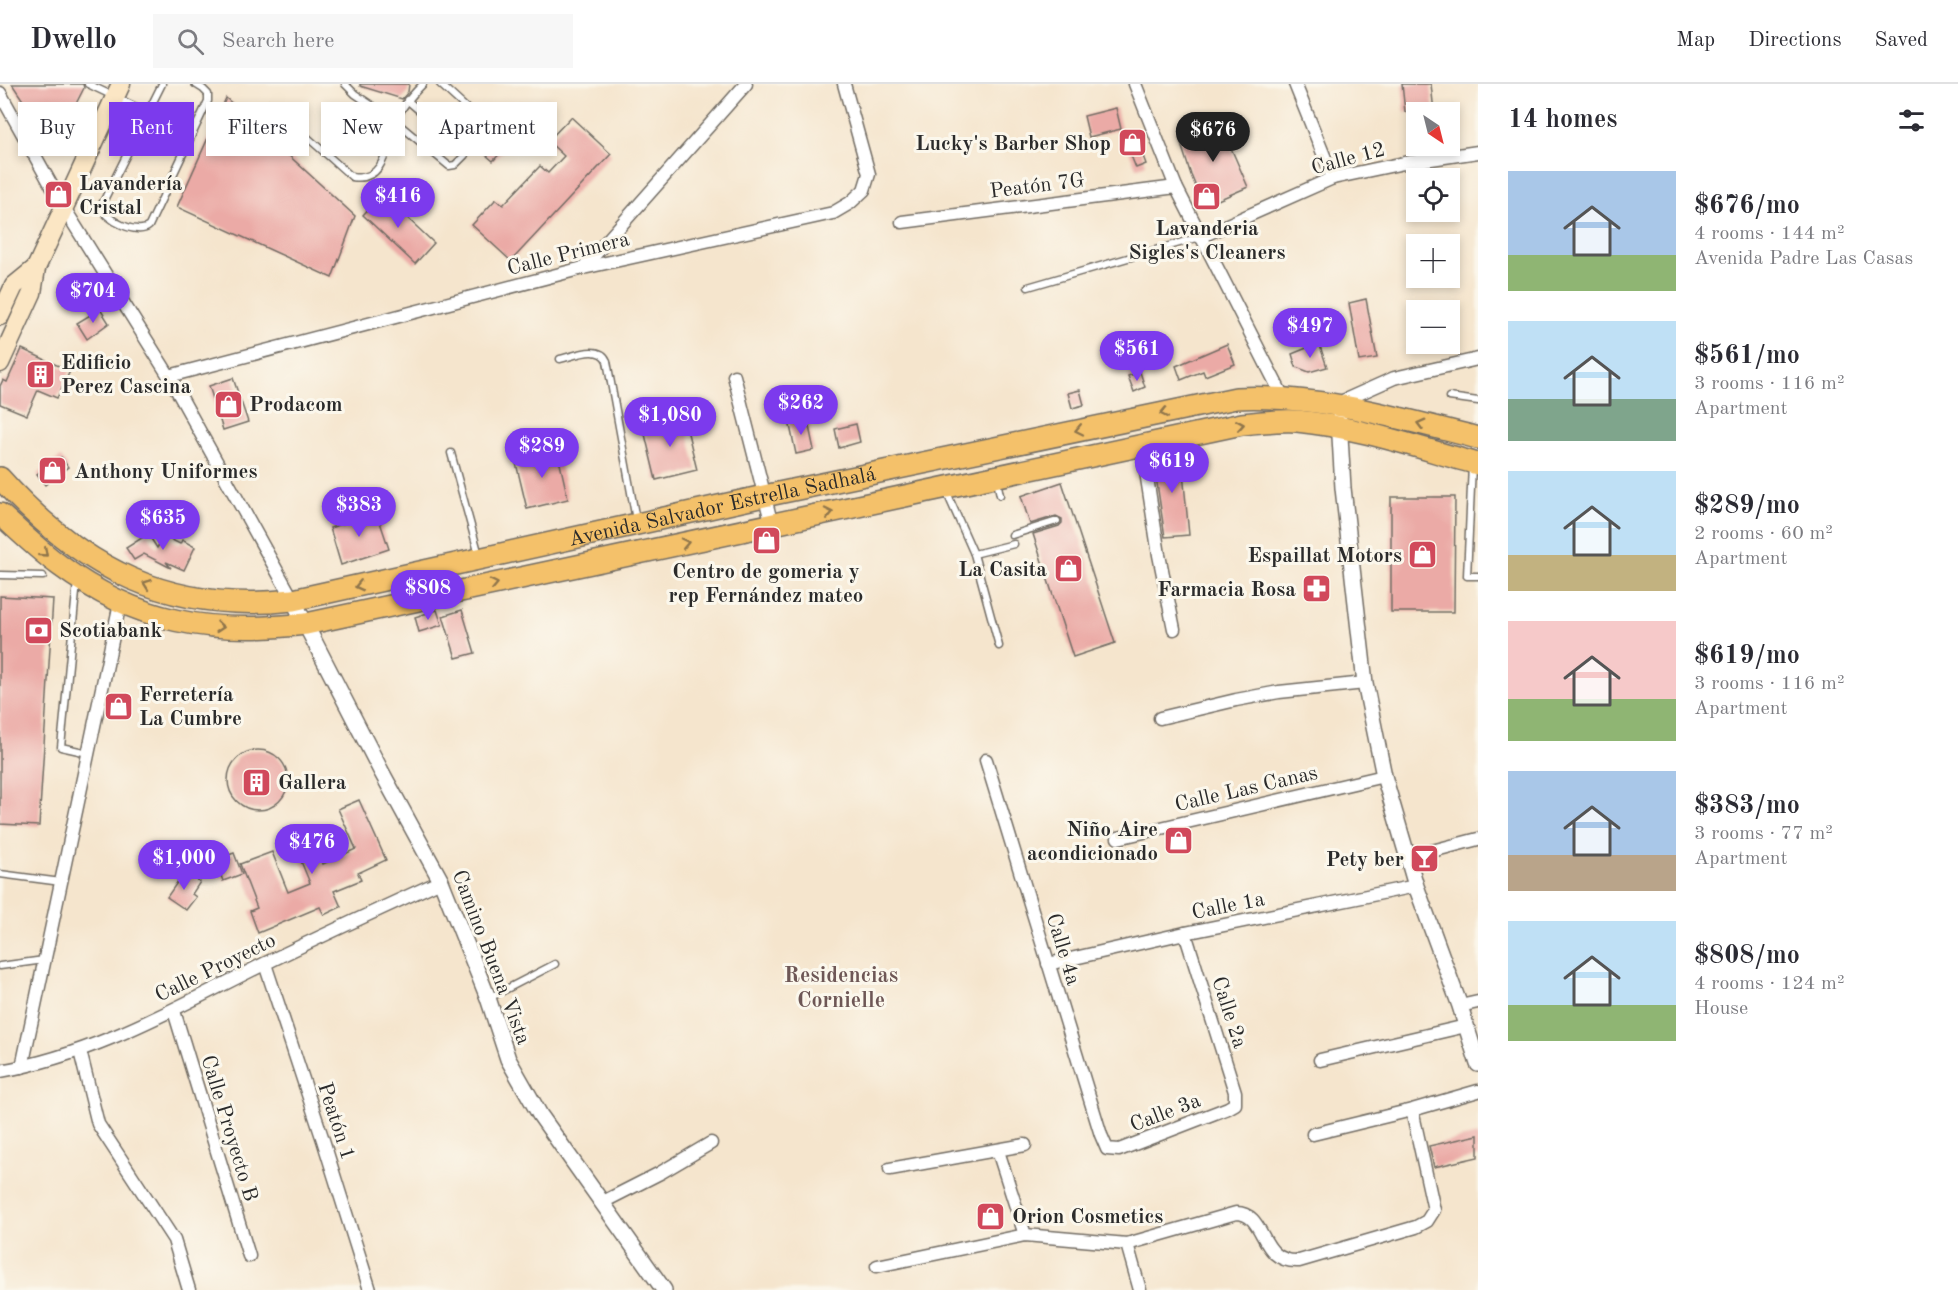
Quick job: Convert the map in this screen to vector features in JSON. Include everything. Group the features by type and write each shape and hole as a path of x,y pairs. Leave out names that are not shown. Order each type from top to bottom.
{"highway":[{"name":"Avenida Salvador Estrella Sadhalá","path":"2,480 28,508 70,544 90,558 132,579 197,600 267,603 293,600 764,496 1236,398 1266,396 1335,404 1478,438"},
{"name":"Avenida Salvador Estrella Sadhalá","path":"0,514 58,565 120,603 155,616 190,624 233,628 273,628 306,624 944,488 998,486 1043,471 1242,424 1297,421 1366,433 1475,463"}],"main road":[{"path":"0,363 32,293 36,268 118,90"},
{"path":"0,316 14,285 36,268"}],"street":[{"path":"583,268 746,84"},
{"name":"Calle Primera","path":"169,376 583,268 832,213 850,203 864,190 869,174 844,84"},
{"path":"1135,84 1176,187 1200,237 1297,421"},
{"path":"1295,84 1334,178"},
{"path":"0,93 64,208 169,376 293,600"},
{"name":"Calle 12","path":"1200,237 1334,178 1404,163 1478,153"},
{"name":"Peatón 7G","path":"902,222 1176,187"},
{"path":"1478,358 1394,378 1335,404 1339,418 1343,488 1365,682 1384,776 1416,886 1460,1006 1478,1064"},
{"path":"734,376 772,525"},
{"path":"1142,446 1159,555 1174,629"},
{"name":"Camino Buena Vista","path":"293,600 381,771 441,880 488,998 508,1059 540,1115 664,1290"},
{"path":"22,1067 120,603"},
{"path":"1160,718 1279,692 1365,682"},
{"name":"Calle 4a","path":"986,760 1107,1149"},
{"name":"Calle Las Canas","path":"1118,838 1384,776"},
{"path":"1408,857 1478,839"},
{"name":"Calle Proyecto","path":"0,1071 80,1051 174,1011 265,964 441,880"},
{"name":"Calle 1a","path":"1048,964 1185,933 1416,886"},
{"name":"Calle 2a","path":"1185,933 1235,1092 1235,1104"},
{"name":"Peatón 1","path":"265,964 370,1290"},
{"path":"1460,1006 1478,1002"},
{"name":"Calle Proyecto B","path":"174,1011 249,1256"},
{"path":"1320,1060 1466,1026"},
{"path":"80,1051 98,1124 174,1240 189,1290"},
{"path":"1313,1134 1478,1092"},
{"name":"Calle 3a","path":"1107,1149 1119,1150 1235,1104"},
{"path":"877,1266 1025,1234 1127,1244 1244,1213 1252,1219 1275,1255 1286,1261 1299,1261 1416,1227 1427,1221 1434,1210 1412,1110"},
{"path":"601,1203 660,1173 711,1143"},
{"path":"890,1169 1025,1145"},
{"path":"998,1151 1025,1234"},
{"path":"1127,1244 1140,1290"}],"lane":[{"path":"88,84 118,90 135,102"},
{"path":"154,102 162,84"},
{"path":"194,131 208,101 208,94 195,84"},
{"path":"345,84 367,102"},
{"path":"405,104 423,84"},
{"path":"440,84 460,102"},
{"path":"405,130 449,166 455,165 465,155 464,149 407,100"},
{"path":"309,139 321,149"},
{"path":"126,156 100,206 102,213 107,217 139,231 149,226 182,156"},
{"path":"328,156 352,177 362,179 372,174 382,164 384,156"},
{"path":"1028,287 1200,237"},
{"path":"560,358 598,351 607,361 637,524"},
{"path":"1449,397 1478,401"},
{"path":"451,453 480,559"},
{"path":"1475,463 1467,576 1478,576"},
{"path":"944,488 974,554 999,646"},
{"path":"1012,535 1057,520"},
{"path":"974,554 1014,544"},
{"path":"0,575 43,576"},
{"path":"78,578 61,747 89,753"},
{"path":"0,874 61,882"},
{"path":"0,966 45,960"},
{"path":"488,998 555,964"}],"building":[{"path":"12,84 83,84 84,88 77,102 24,102"},
{"path":"360,84 409,84 408,92 402,99 360,86"},
{"path":"1402,84 1431,84 1433,102 1406,102 1405,112"},
{"path":"1116,108 1121,129 1089,137 1084,116"},
{"path":"571,117 611,154 511,261 472,225 496,199 503,205 540,166 548,173 564,156 557,149 557,132"},
{"path":"1223,119 1231,148 1248,187 1204,206 1179,138"},
{"path":"1134,132 1146,164 1136,168 1123,136"},
{"path":"206,142 206,156 289,156 355,216 332,278 177,207"},
{"path":"487,156 498,156 493,161"},
{"path":"382,194 434,243 415,264 363,215"},
{"path":"1366,299 1377,358 1359,361 1349,303"},
{"path":"100,309 109,323 87,339 77,323"},
{"path":"1319,343 1327,367 1309,372 1296,367 1292,354"},
{"path":"1227,344 1235,364 1205,376 1203,371 1181,380 1176,366"},
{"name":"Edificio Perez Cascina","path":"22,349 70,371 57,398 38,390 27,415 0,404 0,386 3,380 7,382"},
{"path":"1140,372 1145,387 1134,392 1128,376"},
{"name":"Prodacom","path":"233,378 248,422 223,430 209,386"},
{"path":"1080,390 1084,405 1072,408 1068,393"},
{"path":"684,417 697,470 656,480 643,426"},
{"path":"807,417 814,450 796,454 789,421"},
{"path":"856,424 860,442 839,448 835,429"},
{"path":"556,446 568,499 527,509 516,463 539,458 537,451"},
{"path":"1181,452 1189,535 1165,537 1153,456"},
{"name":"Anthony Uniformes","path":"61,457 68,467 45,485 37,474"},
{"name":"La Casita","path":"1062,482 1115,643 1073,657 1033,534 1059,526 1062,519 1056,516 1030,524 1021,496"},
{"name":"Espaillat Motors","path":"1391,497 1455,497 1454,612 1391,612"},
{"path":"376,510 389,549 341,565 330,528 354,520 353,517"},
{"path":"148,534 157,548 164,536 180,544 182,540 195,547 184,570 166,562 171,568 144,554 134,560 126,548"},
{"path":"0,596 53,599 39,826 0,824"},
{"path":"437,610 442,625 419,632 415,617"},
{"path":"462,610 475,653 456,658 443,616"},
{"name":"Gallera","path":"258,750 270,752 283,763 288,780 286,792 275,805 258,810 246,808 233,797 228,780 230,768 241,755"},
{"path":"359,800 386,860 358,873 361,880 334,891 341,907 324,915 320,907 258,933 250,911 257,908 240,864 272,852 288,892 310,883 295,847 312,840 323,864 356,849 338,809"},
{"path":"234,853 242,874 223,881 215,860"},
{"path":"185,871 200,882 192,894 196,897 186,910 167,897"},
{"path":"1478,1135 1478,1157 1434,1167 1429,1146"}],"place":[{"name":"Lucky's Barber Shop","path":"1132,143"},
{"name":"Lavandería Cristal","path":"58,195"},
{"name":"Lavanderia Sigles's Cleaners","path":"1207,197"},
{"name":"Edificio Perez Cascina","path":"40,374"},
{"name":"Prodacom","path":"228,404"},
{"name":"Anthony Uniformes","path":"53,471"},
{"name":"Centro de gomeria y rep Fernández mateo","path":"766,540"},
{"name":"Espaillat Motors","path":"1423,555"},
{"name":"La Casita","path":"1068,569"},
{"name":"Farmacia Rosa","path":"1317,589"},
{"name":"Scotiabank","path":"38,630"},
{"name":"Ferretería La Cumbre","path":"118,706"},
{"name":"Gallera","path":"257,782"},
{"name":"Niño Aire acondicionado","path":"1179,841"},
{"name":"Pety ber","path":"1425,859"},
{"name":"Orion Cosmetics","path":"991,1216"}],"district":[{"name":"Residencias Cornielle","path":"841,986"}]}
